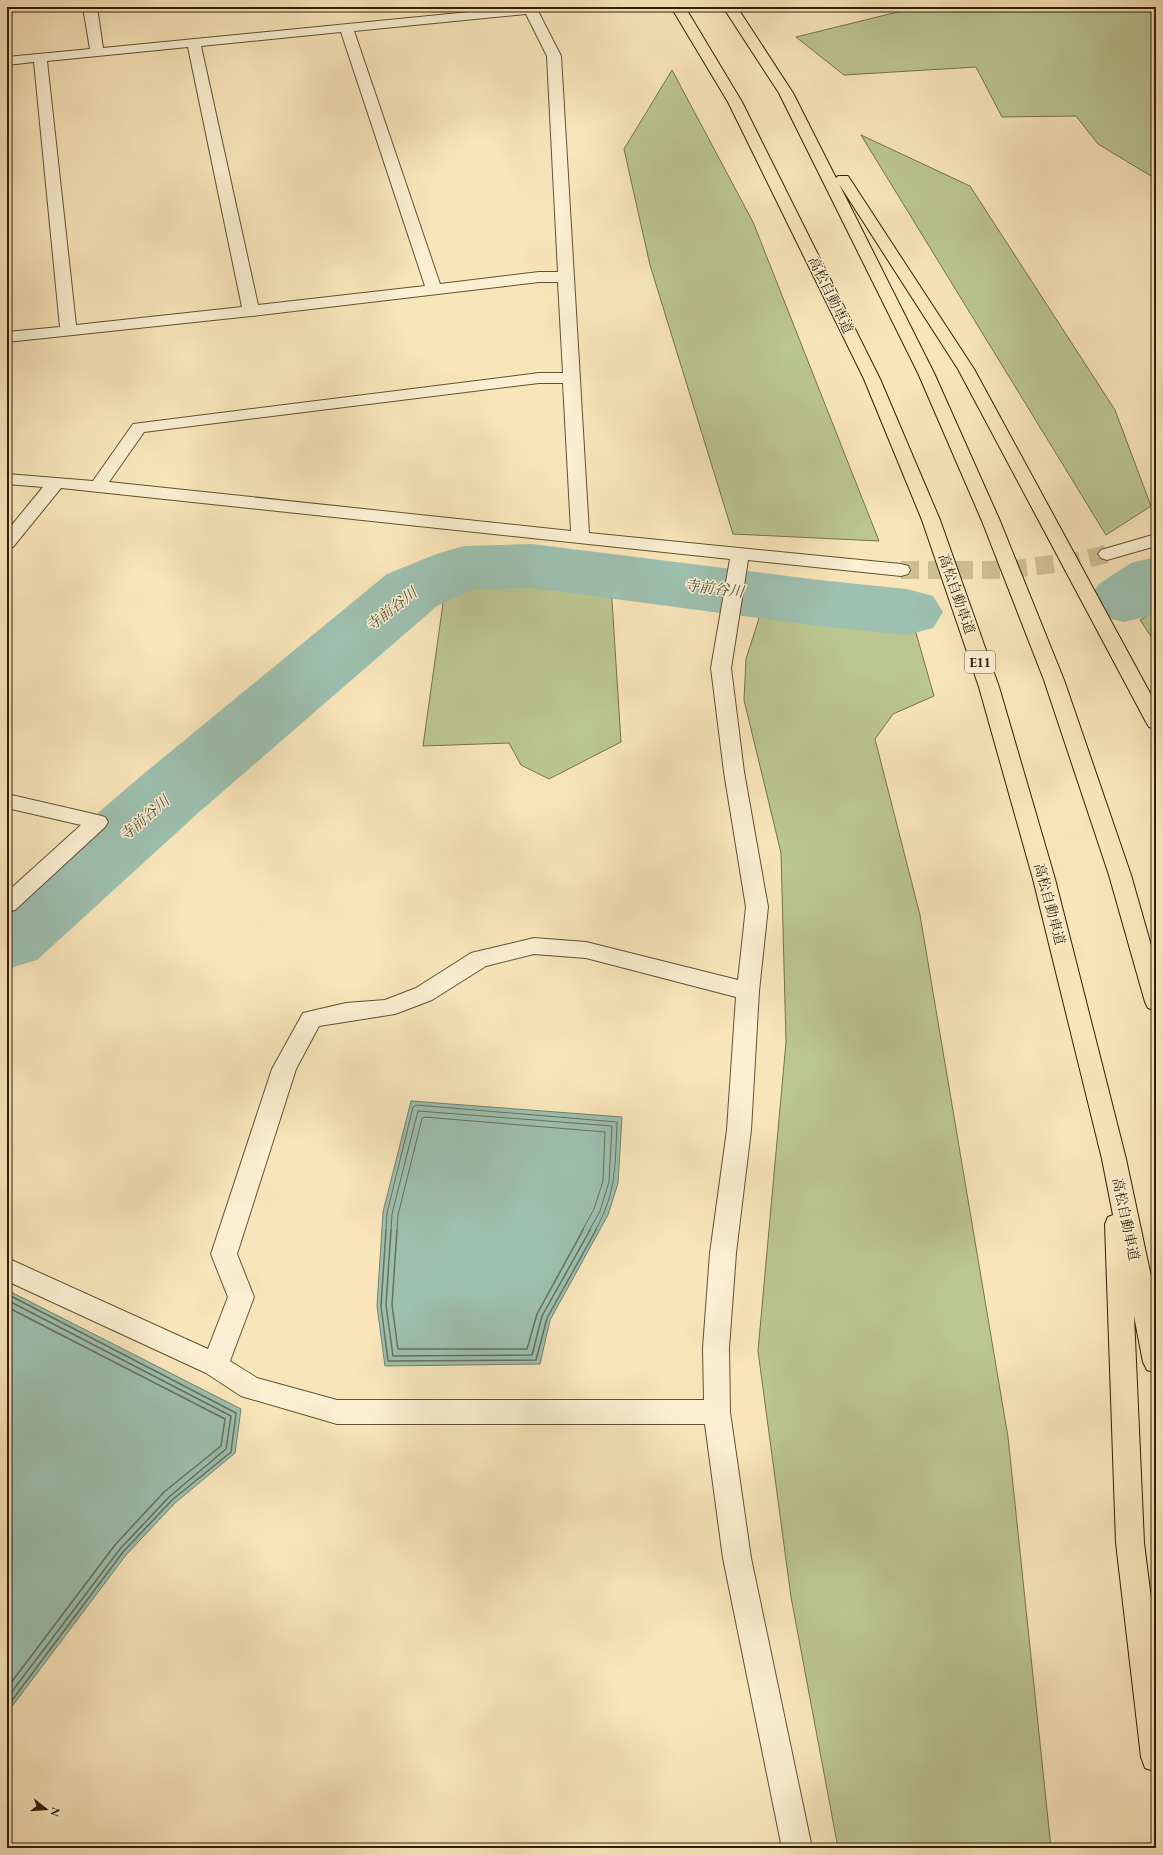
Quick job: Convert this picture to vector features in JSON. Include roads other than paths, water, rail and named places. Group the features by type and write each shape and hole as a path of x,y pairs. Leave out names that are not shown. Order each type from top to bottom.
{"highway":[{"name":"高松自動車道","path":"678,7 735,102 872,378 931,520 991,695 1044,879 1114,1159 1156,1362"},
{"path":"730,7 966,369 1156,722"},
{"path":"786,93 926,373 991,521 1054,680 1120,875 1156,1002"},
{"path":"1114,1159 1130,1543 1156,1757"}],"street":[{"path":"90,7 97,52"},
{"path":"7,61 529,9 554,56 580,538"},
{"path":"346,28 434,290"},
{"path":"194,43 251,311"},
{"path":"40,57 68,330"},
{"path":"7,337 251,311 539,277 566,277"},
{"path":"97,487 138,428 539,378 571,378"},
{"path":"7,479 56,482 580,538 901,570"},
{"path":"7,543 56,482"},
{"path":"1107,554 1156,540"},
{"path":"740,554 721,668 734,772 757,907 748,991 739,1130 723,1261 716,1348 717,1412 737,1558 797,1848"},
{"path":"7,801 98,822 7,904"},
{"path":"215,1365 241,1297 224,1254 284,1069 311,1019 346,1012 387,1008 424,994 479,959 534,946 586,950 748,991"},
{"path":"7,1269 215,1365 250,1388 337,1412 717,1412"}],"water":[{"path":"411,1101 622,1117 618,1183 608,1215 550,1320 540,1364 385,1366 377,1306 383,1212"},
{"path":"7,1290 241,1409 235,1453 175,1503 126,1555 7,1713"}],"waterway":[{"name":"寺前谷川","path":"7,938 169,795 412,590 464,568 532,566 819,603 907,612"},
{"name":"寺前谷川","path":"1124,600 1156,579"}],"tunnel":[{"path":"901,570 1006,570 1078,561 1107,554"}]}
